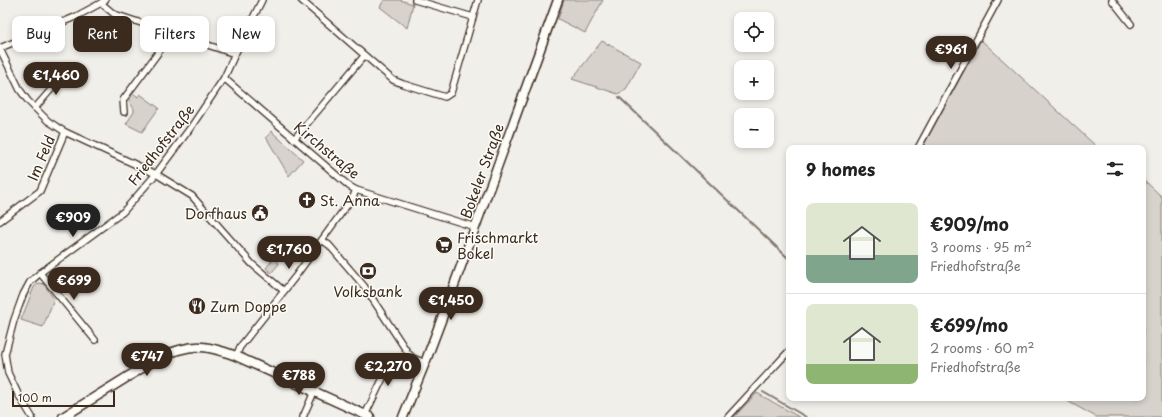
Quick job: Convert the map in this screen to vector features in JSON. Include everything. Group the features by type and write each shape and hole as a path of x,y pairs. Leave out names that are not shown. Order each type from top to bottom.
{"main road":[{"name":"Bokeler Straße","path":"403,417 425,363 558,0"},
{"path":"63,417 158,358 175,350 197,346 216,349 236,356 368,416"}],"street":[{"name":"Friedhofstraße","path":"32,417 18,394 8,373 5,354 23,294 30,282 40,273 123,212 156,174 191,127 224,78 262,0"},
{"path":"301,0 393,80 444,96 451,93 478,0"},
{"path":"415,0 473,17"},
{"path":"920,145 998,0"},
{"path":"1112,0 1131,24"},
{"path":"140,23 114,14 103,2 75,17 0,49 20,90 28,101 48,121 65,132 156,174 192,196 252,264 284,291"},
{"path":"209,46 235,54"},
{"path":"124,112 123,100 159,52"},
{"path":"294,139 364,56"},
{"path":"35,108 55,85 69,75"},
{"name":"Kirchstraße","path":"224,78 349,186 356,190 475,227"},
{"name":"Im Feld","path":"0,221 40,191 65,132"},
{"path":"236,356 240,347 322,240 353,197 356,190"},
{"path":"322,240 329,245 364,286 408,354 425,363"},
{"path":"40,273 95,340"},
{"path":"728,417 786,354"},
{"path":"368,416 384,376 372,370"},
{"path":"303,417 314,392"}],"shaded area":[{"path":"384,0 400,0 413,4 407,28 380,7"},
{"path":"564,0 603,0 585,33 558,19"},
{"path":"981,40 1095,145 924,145"},
{"path":"602,41 641,62 626,89 618,94 572,79"},
{"path":"133,93 138,97 140,94 159,108 142,132 126,124 134,112 134,109 129,101"},
{"path":"271,131 303,160 289,176 266,137"},
{"path":"1146,182 1162,197 1162,417 1096,417 1067,401 1146,401"},
{"path":"275,257 279,264 271,273 266,268"},
{"path":"39,283 44,284 54,299 43,327 21,320 34,287"},
{"path":"757,393 799,417 734,417"}],"waterway":[{"path":"619,97 786,256"},
{"path":"763,392 806,417"}],"place":[{"name":"St. Anna","path":"307,200"},
{"name":"Dorfhaus","path":"260,213"},
{"name":"Frischmarkt Bokel","path":"444,245"},
{"name":"Volksbank","path":"368,271"},
{"name":"Zum Doppe","path":"197,306"}]}
